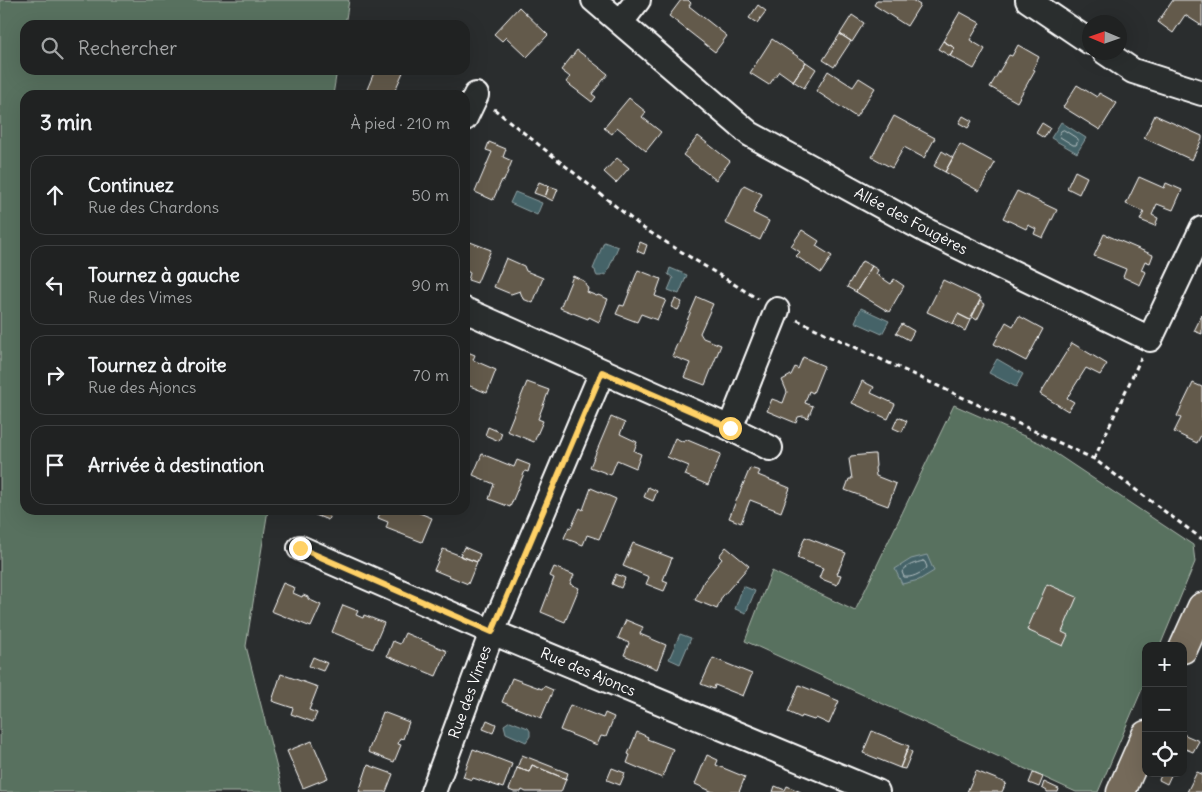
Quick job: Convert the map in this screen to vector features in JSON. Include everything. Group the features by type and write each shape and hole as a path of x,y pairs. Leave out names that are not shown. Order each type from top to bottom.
{"main road":[{"path":"1186,642 1202,606"},
{"path":"1121,792 1142,744"}],"street":[{"name":"Allée des Fougères","path":"594,0 750,134 929,232 1150,338"},
{"path":"621,22 638,0"},
{"path":"1028,0 1082,37"},
{"path":"1117,60 1133,71 1202,93"},
{"path":"470,107 476,94"},
{"path":"1150,338 1202,229"},
{"path":"730,428 777,310"},
{"path":"470,312 730,428 770,448"},
{"name":"Rue des Vimes","path":"433,792 492,632 602,372"},
{"name":"Rue des Ajoncs","path":"300,548 492,632 877,792"}],"path":[{"path":"476,94 642,228 777,310 1094,459 1202,539"},
{"path":"1094,459 1150,338"}],"green space":[{"path":"0,0 349,0 346,20 20,20 20,75 336,75 334,90 20,90 20,515 267,515 246,646 283,792 0,792"},
{"path":"954,405 1040,443 1193,545 1195,562 1162,642 1142,642 1142,689 1098,792 1076,792 745,641 772,571 855,611"}],"water":[{"path":"1061,122 1086,138 1077,153 1051,138"},
{"path":"515,192 542,203 537,215 510,203"},
{"path":"604,242 618,247 606,275 597,276 593,269"},
{"path":"670,268 687,275 679,294 668,290 673,278 668,274"},
{"path":"861,308 889,321 882,334 855,322"},
{"path":"997,359 1023,374 1016,387 989,373"},
{"path":"927,555 934,571 919,580 902,584 895,569 911,559"},
{"path":"743,586 755,591 746,613 735,609"},
{"path":"680,634 691,638 680,664 669,659"},
{"path":"510,721 528,728 530,736 526,742 506,733 504,725"}],"building":[{"path":"681,0 688,0 691,3 689,6 727,36 715,52 669,16"},
{"path":"877,0 912,0 920,5 907,26 874,5"},
{"path":"1173,0 1202,0 1202,26 1185,15 1173,33 1158,22"},
{"path":"758,5 766,11 757,23 749,18"},
{"path":"519,7 548,35 527,57 506,37 502,41 494,34"},
{"path":"960,12 980,23 970,40 985,49 974,69 950,56 955,48 943,41"},
{"path":"852,15 864,23 852,42 840,34"},
{"path":"840,34 851,41 834,67 823,60"},
{"path":"772,39 806,62 793,81 779,71 769,85 750,73"},
{"path":"943,41 955,48 950,56 938,49"},
{"path":"1018,45 1039,57 1033,69 1035,70 1017,102 990,87 1009,55 1012,56"},
{"path":"577,50 608,74 592,94 596,97 592,102 566,82 570,77 561,70"},
{"path":"806,62 816,69 804,88 793,81"},
{"path":"828,71 853,87 859,78 875,88 856,117 816,91"},
{"path":"373,75 402,75 395,90 367,90"},
{"path":"1077,85 1097,97 1099,93 1117,103 1100,130 1063,107"},
{"path":"629,98 646,112 642,117 661,132 646,151 617,127 612,134 604,128"},
{"path":"1155,115 1202,136 1192,160 1144,138"},
{"path":"894,116 935,138 924,158 904,147 892,168 872,157"},
{"path":"963,116 972,121 968,128 959,123"},
{"path":"1042,123 1050,128 1044,138 1036,133"},
{"path":"698,136 730,161 716,180 683,155"},
{"path":"489,142 506,149 503,157 512,161 504,181 502,180 493,200 475,192 492,152 486,150"},
{"path":"960,144 995,163 979,191 945,172"},
{"path":"942,151 953,158 945,172 934,166"},
{"path":"617,158 629,168 616,183 604,172"},
{"path":"1075,171 1087,177 1079,194 1067,188"},
{"path":"1139,177 1164,188 1166,183 1182,190 1173,210 1157,204 1152,215 1158,218 1155,226 1140,220 1144,212 1126,204"},
{"path":"539,182 549,186 545,197 534,193"},
{"path":"744,185 762,194 753,213 769,221 760,240 725,223"},
{"path":"549,186 558,189 553,201 545,197"},
{"path":"1017,191 1057,210 1043,238 1034,234 1036,229 1028,225 1026,229 1003,218"},
{"path":"802,230 819,241 816,246 832,256 821,273 796,256 800,252 791,246"},
{"path":"1104,234 1153,255 1150,263 1145,261 1141,270 1146,272 1140,285 1123,277 1126,269 1094,256"},
{"path":"470,242 491,250 477,283 470,281"},
{"path":"640,242 647,245 644,254 637,251"},
{"path":"506,258 524,266 526,271 543,278 533,303 523,299 520,291 511,294 494,287"},
{"path":"862,261 872,266 856,292 847,287"},
{"path":"872,266 878,270 876,274 891,284 894,279 904,286 889,312 856,292"},
{"path":"638,270 661,279 655,296 666,300 657,320 641,314 637,322 616,314 620,305 624,306"},
{"path":"573,276 584,281 588,289 587,292 608,299 599,322 560,308"},
{"path":"943,280 981,298 970,320 958,314 953,324 927,312"},
{"path":"697,297 713,304 700,333 703,338 721,345 705,385 684,377 690,363 672,356"},
{"path":"675,299 682,302 678,310 671,307"},
{"path":"980,301 985,304 977,320 972,317"},
{"path":"958,314 970,320 965,331 953,324"},
{"path":"1202,315 1202,334 1194,331"},
{"path":"1019,316 1043,329 1026,361 994,344 1006,322 1013,326"},
{"path":"902,324 914,331 909,340 896,333"},
{"path":"1072,343 1107,364 1100,375 1086,368 1067,398 1074,402 1068,411 1040,394"},
{"path":"470,353 475,355 473,360 496,370 487,393 470,386"},
{"path":"803,357 824,366 813,393 809,391 805,403 813,406 808,418 798,417 796,423 767,411 772,399 783,403 787,392 782,380 791,375 795,367 798,369"},
{"path":"862,381 874,387 871,393 895,404 888,419 852,403"},
{"path":"527,382 549,390 538,419 543,421 534,442 507,431"},
{"path":"1193,383 1202,387 1202,433 1197,443 1174,432 1181,418 1177,416"},
{"path":"611,417 625,423 620,434 637,442 634,451 641,454 636,468 617,460 611,475 590,467"},
{"path":"898,417 907,421 902,432 893,428"},
{"path":"488,427 502,433 499,441 485,435"},
{"path":"675,438 684,442 685,439 721,454 708,485 685,475 689,466 667,457"},
{"path":"482,454 514,467 517,460 530,465 528,472 525,471 510,507 489,499 494,484 473,475"},
{"path":"875,454 876,476 896,484 888,506 845,490 849,479 852,479 849,459 851,456"},
{"path":"750,468 760,471 758,475 790,488 781,512 750,500 741,523 729,518"},
{"path":"648,487 657,491 653,501 644,497"},
{"path":"591,488 616,499 599,539 587,535 583,545 564,538 580,508 583,510"},
{"path":"316,515 330,515 328,520"},
{"path":"379,515 424,515 432,518 422,542 386,528 388,522 378,518"},
{"path":"805,537 846,553 837,574 841,575 837,585 819,578 823,568 797,558"},
{"path":"633,543 672,558 663,580 668,582 664,591 646,584 649,577 623,566"},
{"path":"464,547 480,554 477,562 460,556"},
{"path":"726,547 749,566 722,597 717,609 695,600 704,581 722,559 719,556"},
{"path":"443,549 477,562 468,584 434,570"},
{"path":"554,567 574,575 570,584 579,588 565,622 541,612 554,578 550,576"},
{"path":"616,574 625,578 621,588 612,584"},
{"path":"283,583 295,588 293,593 302,597 303,595 308,597 308,599 321,605 311,627 271,611"},
{"path":"1047,584 1077,597 1062,632 1068,635 1063,646 1027,630"},
{"path":"343,605 358,611 356,615 363,618 364,615 384,623 373,649 332,632"},
{"path":"626,620 643,627 640,634 666,645 657,669 624,655 629,643 618,638"},
{"path":"405,633 447,651 436,676 387,656 393,641 400,644"},
{"path":"313,657 327,663 323,671 309,666"},
{"path":"713,658 752,674 743,696 715,685 714,689 701,684"},
{"path":"281,674 318,687 309,710 317,713 313,722 291,714 293,708 272,701"},
{"path":"512,678 542,689 544,686 553,690 541,718 502,702"},
{"path":"799,685 839,701 829,724 816,718 814,720 802,716 801,718 788,712"},
{"path":"570,705 603,718 605,713 614,717 606,737 601,736 597,745 560,730"},
{"path":"383,712 409,722 403,739 400,738 398,744 401,745 394,762 368,752"},
{"path":"487,720 496,724 493,733 483,729"},
{"path":"872,731 909,746 900,768 863,753"},
{"path":"637,732 648,737 647,739 673,749 662,778 627,763 630,755 628,754"},
{"path":"1187,736 1199,741 1193,752 1187,750"},
{"path":"312,741 328,778 303,788 287,751"},
{"path":"473,749 512,764 503,788 473,778 472,780 463,777"},
{"path":"907,749 912,752 905,769 900,768"},
{"path":"522,755 568,773 566,779 532,765 529,772 517,768"},
{"path":"707,755 718,760 716,765 745,777 739,792 713,792 695,784"},
{"path":"368,765 393,774 386,792 359,792"},
{"path":"532,765 566,779 561,792 526,792 522,790 521,792 514,792 509,790 517,768 529,772"},
{"path":"612,768 625,773 620,785 607,780"},
{"path":"976,771 1006,783 1002,792 967,792"},
{"path":"1197,772 1202,774 1202,792 1187,792"},
{"path":"1033,773 1043,777 1039,787 1029,783"},
{"path":"1160,777 1170,777 1167,784 1159,780"},
{"path":"1044,782 1059,789 1058,792 1047,792 1042,788"},
{"path":"775,786 785,790 787,786 801,792 773,792"}],"route":[{"path":"300,548 492,632 602,372 730,428"}]}
